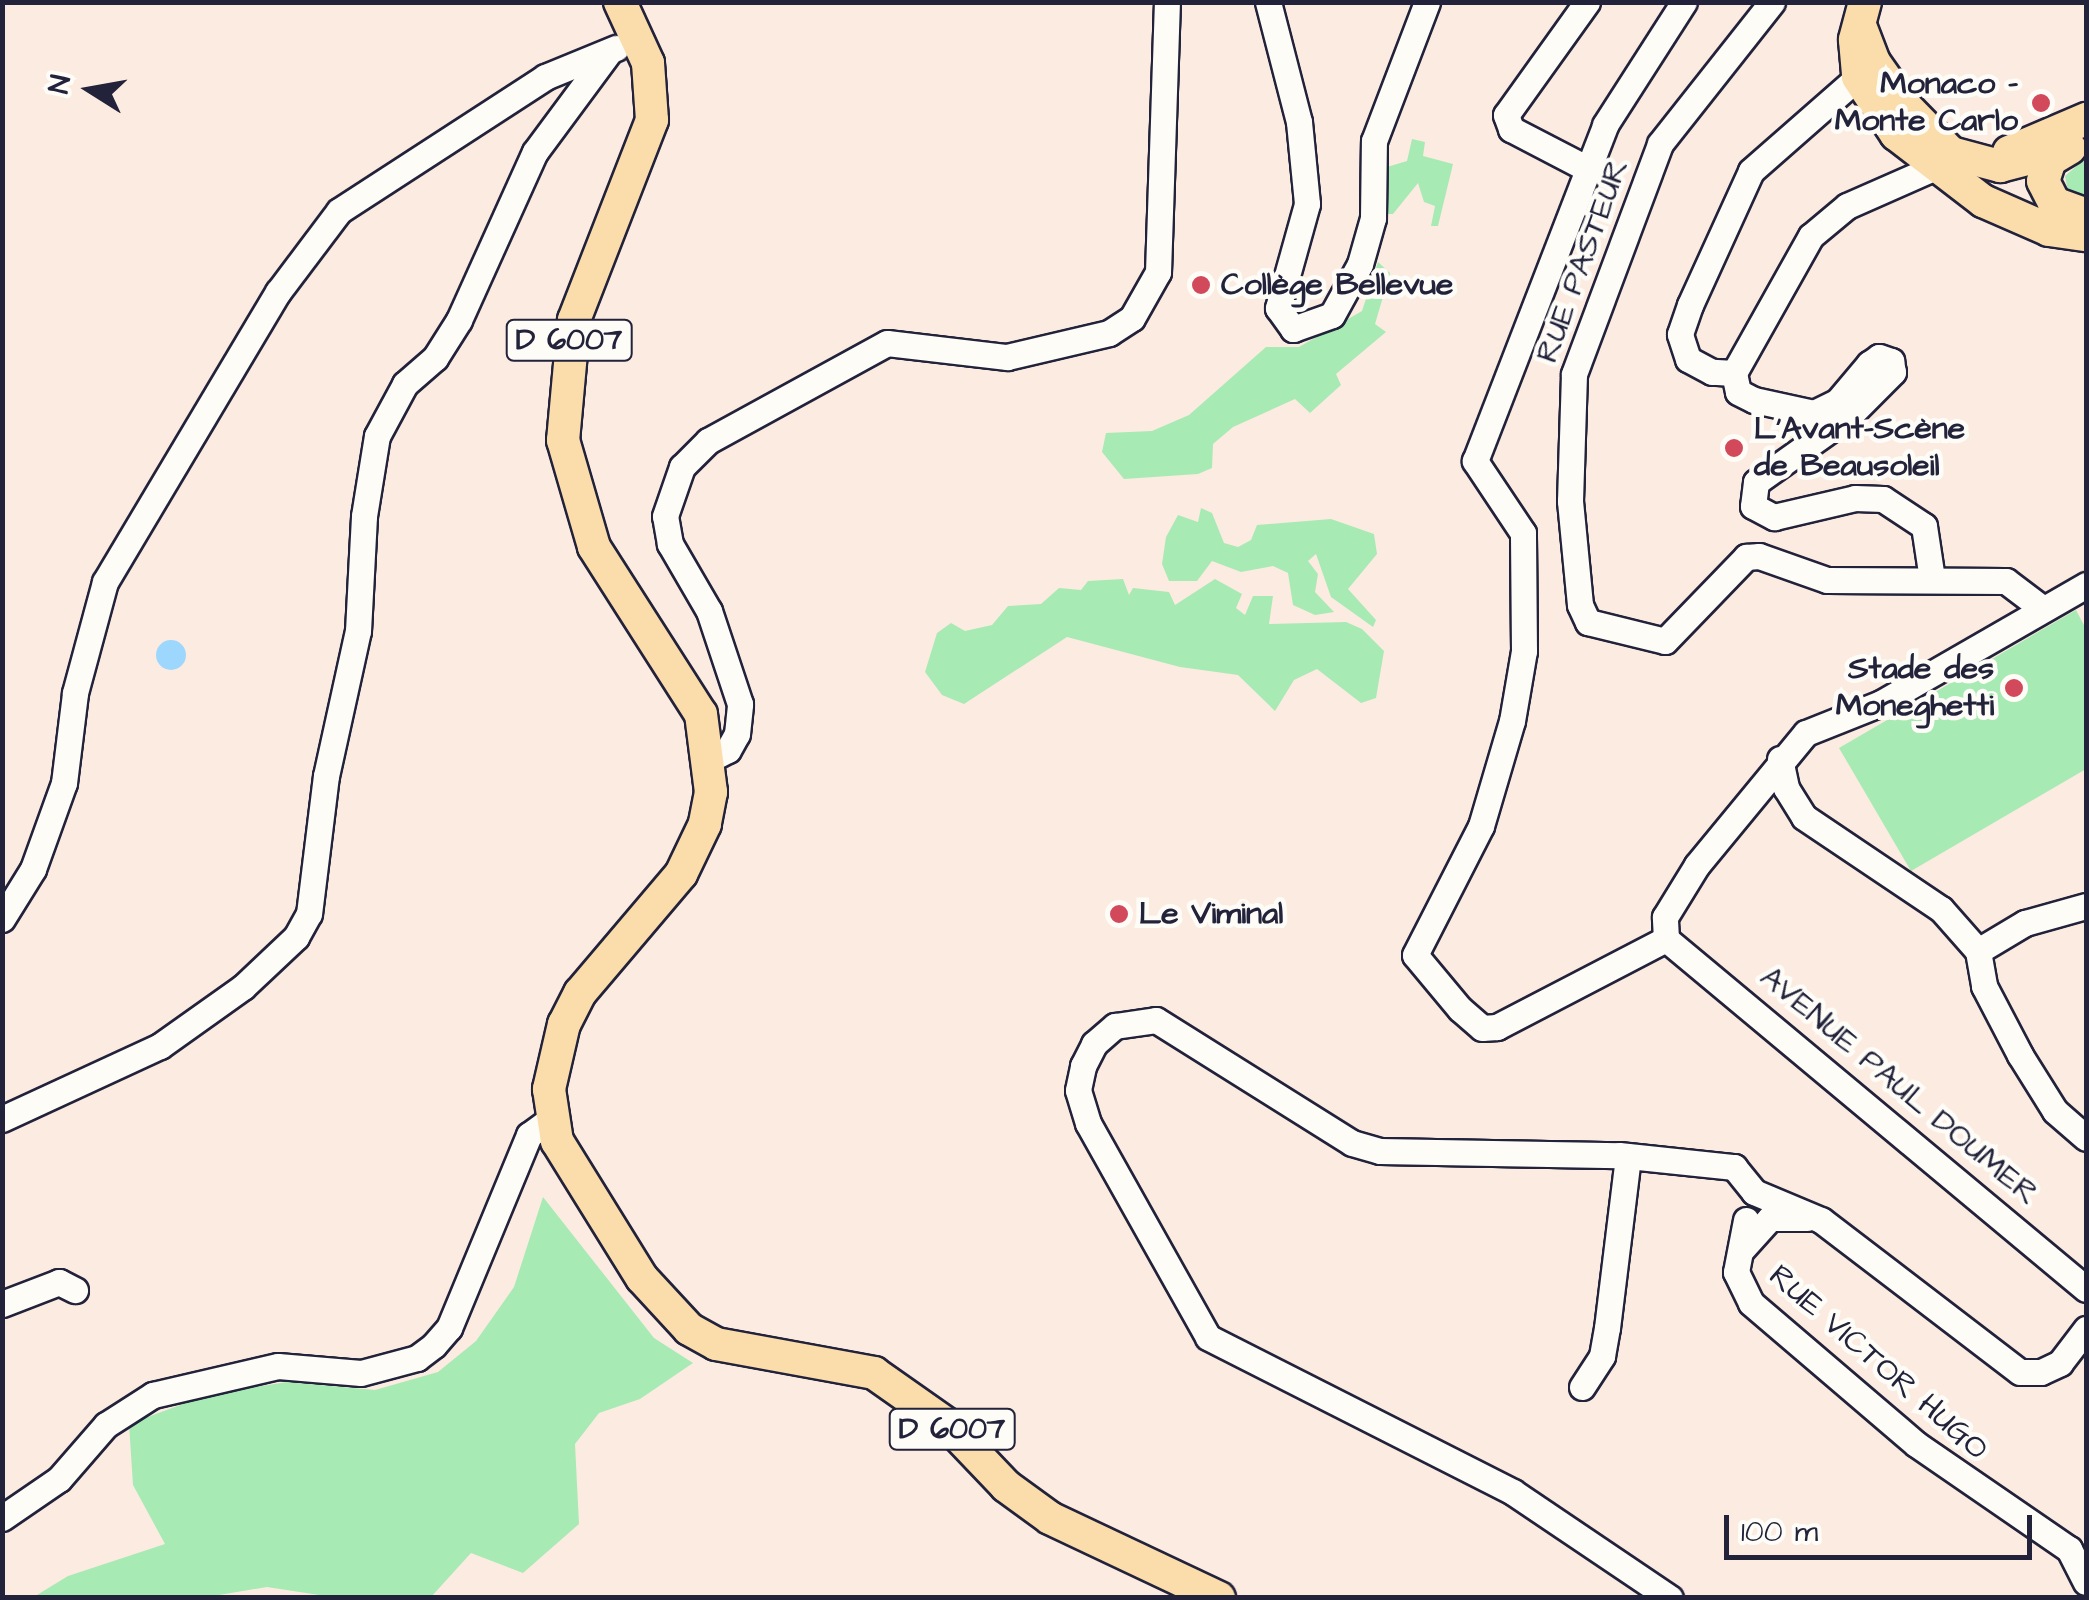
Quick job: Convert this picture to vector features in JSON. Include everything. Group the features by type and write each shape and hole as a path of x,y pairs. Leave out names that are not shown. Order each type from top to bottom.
{"main road":[{"name":"D 6007","path":"620,2 639,38 654,96 652,120 574,320 563,440 594,547 701,714 710,759 704,824 681,874 580,993 564,1024 553,1056 554,1130 665,1309 716,1344 874,1373 948,1425 1006,1486 1050,1518 1219,1598"},
{"path":"1862,13 1858,77 1896,134 1947,163 2000,166 2080,138"},
{"path":"1862,13 1874,62 1947,163 1983,201 2018,216 2085,220"},
{"path":"1947,163 2080,138"},
{"path":"2080,138 2045,168 2044,187 2058,206 2085,220"},
{"path":"1983,201 2000,202 2013,191 2009,173 2000,166"}],"street":[{"path":"710,759 728,750 737,734 740,704 708,612 670,544 664,516 682,468 708,441 887,343 1007,356 1109,333 1132,318 1148,299 1158,272 1167,2"},
{"path":"1268,2 1299,122 1308,204 1278,308 1293,329 1332,315 1360,264 1373,218 1374,141 1427,2"},
{"path":"1588,2 1512,99 1506,115 1517,133 1588,168"},
{"path":"1684,2 1626,82 1588,168 1475,461 1523,533 1524,651 1502,763 1474,846 1415,955 1482,1028 1515,1019 1666,939 1669,909 1750,794 1813,728 1881,703 2083,586"},
{"name":"RUE PASTEUR","path":"1772,2 1660,144 1574,374 1570,502 1580,605 1588,622 1664,641 1746,557 1827,580 1932,579"},
{"path":"2,919 33,870 64,783 76,693 105,582 278,292 340,211 545,77 639,38"},
{"path":"2,1119 160,1046 244,987 296,937 309,914 326,776 358,631 364,516 377,436 405,384 435,358 458,320 535,152 609,52"},
{"path":"1734,373 1712,372 1688,359 1680,334 1690,305 1751,171 1858,77"},
{"path":"1947,163 1847,206 1811,236 1734,373 1738,392 1754,400 1814,412 1837,402 1879,357 1891,361 1894,372 1849,416 1756,482 1753,506 1774,517 1855,498 1883,499 1924,526 1932,579 2006,580 2043,609"},
{"path":"701,714 724,699 732,680"},
{"path":"1780,759 1794,807"},
{"path":"1750,794 1794,807 1941,909 1978,951 1984,986 2020,1055 2056,1111 2086,1138"},
{"path":"1978,951 2025,922 2086,906"},
{"name":"AVENUE PAUL DOUMER","path":"1666,939 2086,1289"},
{"path":"1670,1598 1514,1492 1208,1338 1088,1123 1078,1090 1094,1044 1115,1026 1156,1020 1366,1147 1420,1154 1628,1156 1734,1167 1760,1210 1822,1220 2020,1372 2041,1372 2060,1363 2086,1329"},
{"path":"2,1518 59,1479 106,1425 152,1396 278,1366 361,1374 416,1358 434,1346 450,1328 528,1136 554,1130"},
{"path":"1582,1387 1602,1356 1608,1328 1628,1156"},
{"name":"RUE VICTOR HUGO","path":"1760,1210 1736,1257 1740,1290 1764,1315 1916,1444 2078,1548 2086,1582"},
{"path":"2,1304 59,1282 75,1290"}],"green space":[{"path":"1412,139 1425,142 1423,156 1453,164 1438,226 1431,226 1435,206 1424,202 1418,183 1393,214 1380,214 1377,170 1407,161"},
{"path":"2086,158 2086,201 2068,191 2065,176"},
{"path":"1378,262 1390,273 1375,324 1386,332 1336,374 1341,385 1310,413 1295,399 1233,427 1213,444 1212,468 1198,474 1124,479 1102,452 1106,433 1152,431 1189,415 1266,347 1299,347 1362,311"},
{"path":"1201,508 1212,513 1224,543 1238,547 1251,540 1257,525 1331,519 1374,534 1377,554 1348,589 1376,620 1373,627 1331,597 1316,554 1308,561 1318,574 1315,592 1334,612 1315,615 1293,605 1288,573 1273,566 1241,572 1212,561 1197,581 1169,581 1162,564 1166,537 1178,515 1198,522"},
{"path":"1123,579 1129,595 1133,588 1169,592 1175,605 1215,579 1242,594 1236,608 1245,615 1253,596 1273,596 1269,624 1346,622 1362,629 1384,651 1376,698 1361,703 1317,669 1294,680 1275,711 1238,675 1180,667 1067,637 964,704 942,695 925,672 937,633 951,623 965,631 992,625 1008,606 1041,604 1059,588 1081,590 1088,581"},
{"name":"Stade des Moneghetti","path":"2076,610 2086,629 2086,769 1911,871 1839,748"},
{"path":"543,1197 654,1338 693,1363 640,1399 599,1413 575,1444 579,1524 523,1573 471,1553 431,1597 332,1597 267,1587 207,1597 32,1598 68,1576 165,1544 133,1485 129,1424 207,1395 287,1382 375,1390 438,1372 476,1341 514,1287"}],"water":[{"path":"171,640 182,644 186,655 182,666 171,670 160,666 156,655 160,644"}],"place":[{"name":"Monaco - Monte Carlo","path":"2041,103"},
{"name":"Collège Bellevue","path":"1201,285"},
{"name":"L'Avant-Scène de Beausoleil","path":"1734,448"},
{"name":"Stade des Moneghetti","path":"2014,688"},
{"name":"Le Viminal","path":"1119,914"}]}
